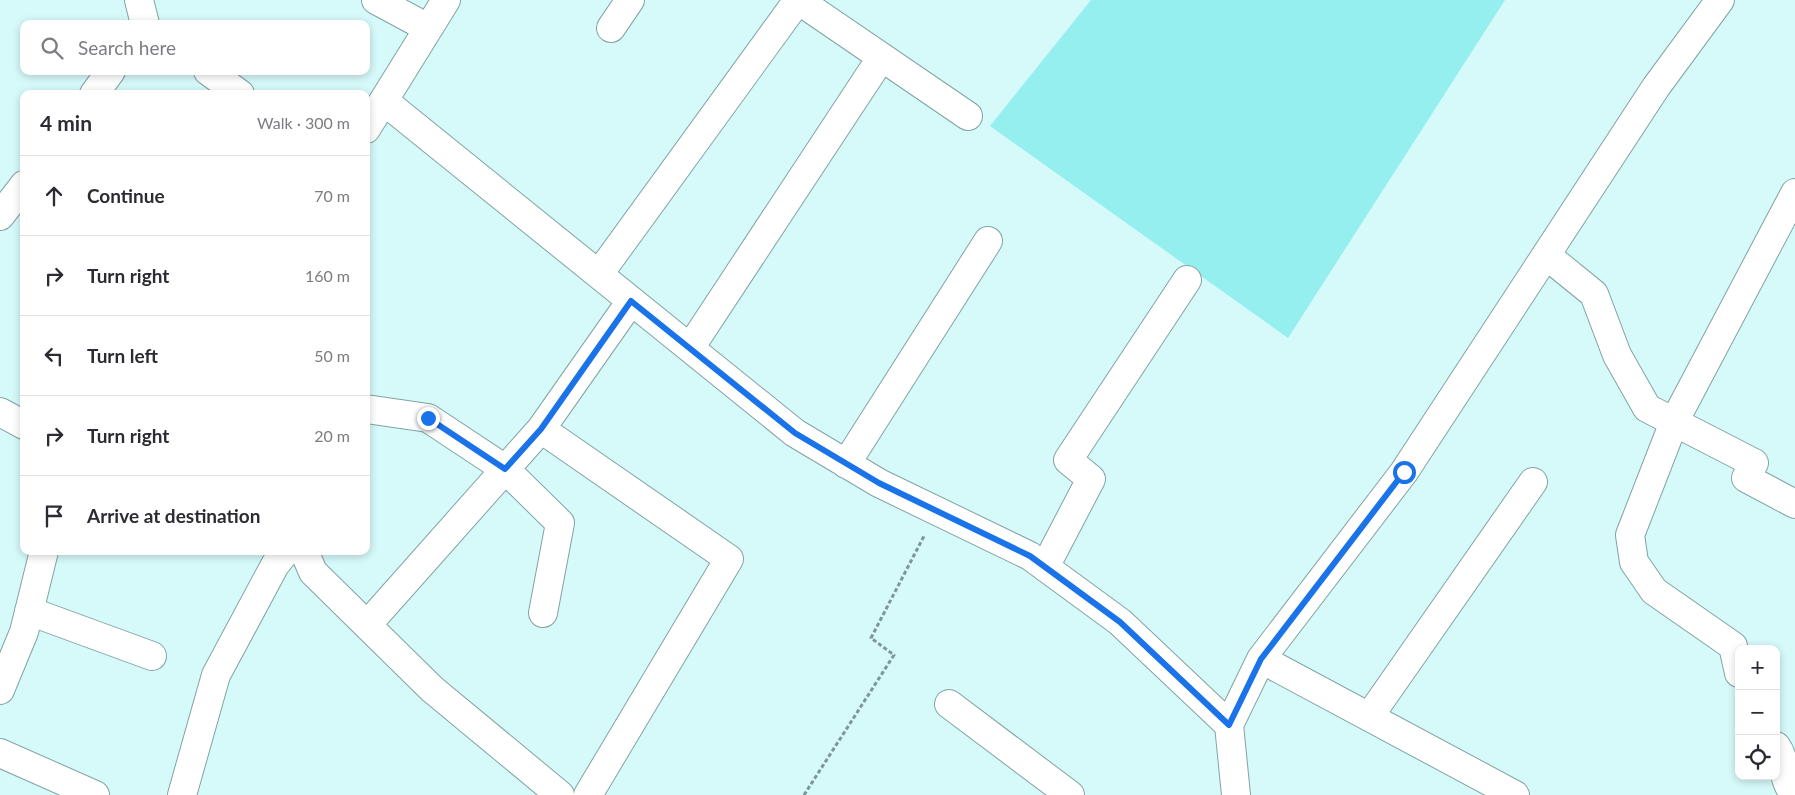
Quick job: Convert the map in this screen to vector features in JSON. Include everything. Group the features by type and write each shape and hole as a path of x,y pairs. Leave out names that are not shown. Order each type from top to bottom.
{"street":[{"path":"139,0 144,20"},
{"path":"376,0 428,28"},
{"path":"370,123 446,0"},
{"path":"610,28 630,0"},
{"path":"598,274 798,0 968,116"},
{"path":"1236,795 1229,725 1261,659 1404,472 1656,87 1720,0"},
{"path":"690,348 881,58"},
{"path":"97,90 108,75"},
{"path":"214,75 234,90"},
{"path":"384,101 795,433 879,483 1030,556 1120,622 1229,725"},
{"path":"1,212 20,190"},
{"path":"1735,655 1733,646 1654,591 1634,562 1630,535 1674,422 1795,193"},
{"path":"846,464 988,241"},
{"path":"1546,254 1594,294 1617,355 1647,408 1754,462 1746,478 1795,504"},
{"path":"1045,567 1091,479 1068,460 1187,280"},
{"path":"367,625 541,429 631,301"},
{"path":"370,410 428,418 505,469 560,523 543,613"},
{"path":"0,412 20,423"},
{"path":"541,429 729,559 588,795"},
{"path":"1369,717 1533,482"},
{"path":"0,690 24,632 43,555"},
{"path":"182,795 216,674 275,565 283,555"},
{"path":"306,555 312,572 432,689 560,795"},
{"path":"29,611 152,656"},
{"path":"1261,659 1514,795"},
{"path":"949,704 1070,795"},
{"path":"1780,751 1788,787 1795,794"},
{"path":"0,753 95,795"}],"path":[{"path":"804,795 894,655 871,638 937,511"}],"shaded area":[{"path":"1091,0 1505,0 1288,338 990,126"}],"route":[{"path":"428,418 505,469 541,429 631,301 795,433 879,483 1030,556 1120,622 1229,725 1261,659 1404,472"}]}
